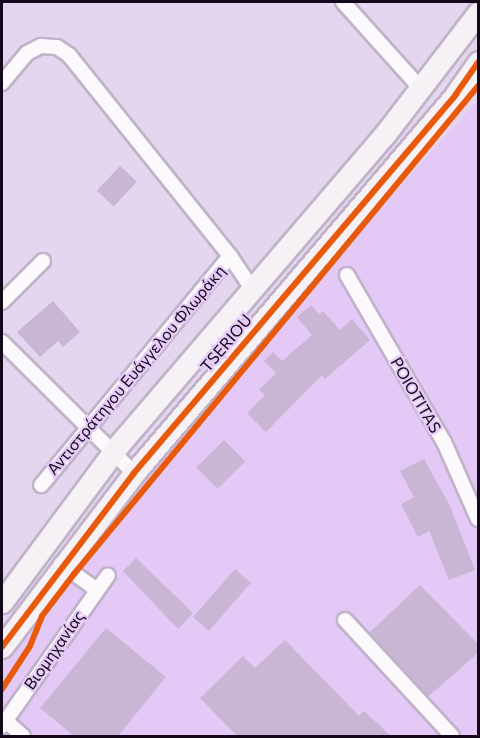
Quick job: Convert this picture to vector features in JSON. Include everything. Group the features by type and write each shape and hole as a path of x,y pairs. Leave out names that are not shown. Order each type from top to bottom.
{"main road":[{"name":"TSERIOU","path":"2,602 113,453 422,90 478,13"},
{"name":"TSERIOU","path":"2,647 61,564 134,473 456,94 478,62"}],"street":[{"path":"343,2 422,90"},
{"name":"Αντιστράτηγου Ευάγγελου Φλωράκη","path":"2,83 27,52 41,46 57,47 69,55 230,256 252,289"},
{"name":"Αντιστράτηγου Ευάγγελου Φλωράκη","path":"41,485 230,256"},
{"path":"2,302 44,261"},
{"name":"POIOTITAS","path":"347,275 444,442 478,519"},
{"path":"2,342 134,473"},
{"path":"61,564 97,590"},
{"name":"Βιομηχανίας","path":"3,723 108,575"},
{"path":"345,621 452,736"},
{"path":"3,723 23,736"}],"shaded area":[{"path":"478,100 478,736 2,736 2,667 13,646 209,397"}],"building":[{"path":"120,166 137,182 114,207 97,191"},
{"path":"53,301 80,332 63,347 58,341 40,357 17,332"},
{"path":"311,305 319,314 323,311 340,330 352,319 370,340 325,379 322,375 266,432 247,413 265,395 259,390 276,373 264,361 273,352 282,361 312,335 297,317"},
{"path":"224,440 245,461 218,489 196,468"},
{"path":"424,459 450,506 475,570 449,580 429,531 418,537 401,504 414,497 400,471"},
{"path":"136,558 193,613 178,629 123,571"},
{"path":"235,569 251,583 209,631 193,617"},
{"path":"420,585 478,644 478,653 428,697 369,633"},
{"path":"106,628 166,677 118,736 74,736 40,708"},
{"path":"285,640 359,716 364,711 391,736 237,736 200,698 243,656 255,668"}],"cycle path":[{"path":"2,647 134,473 456,94 478,62"},
{"path":"2,689 30,646 42,616 74,574 478,86"}]}
